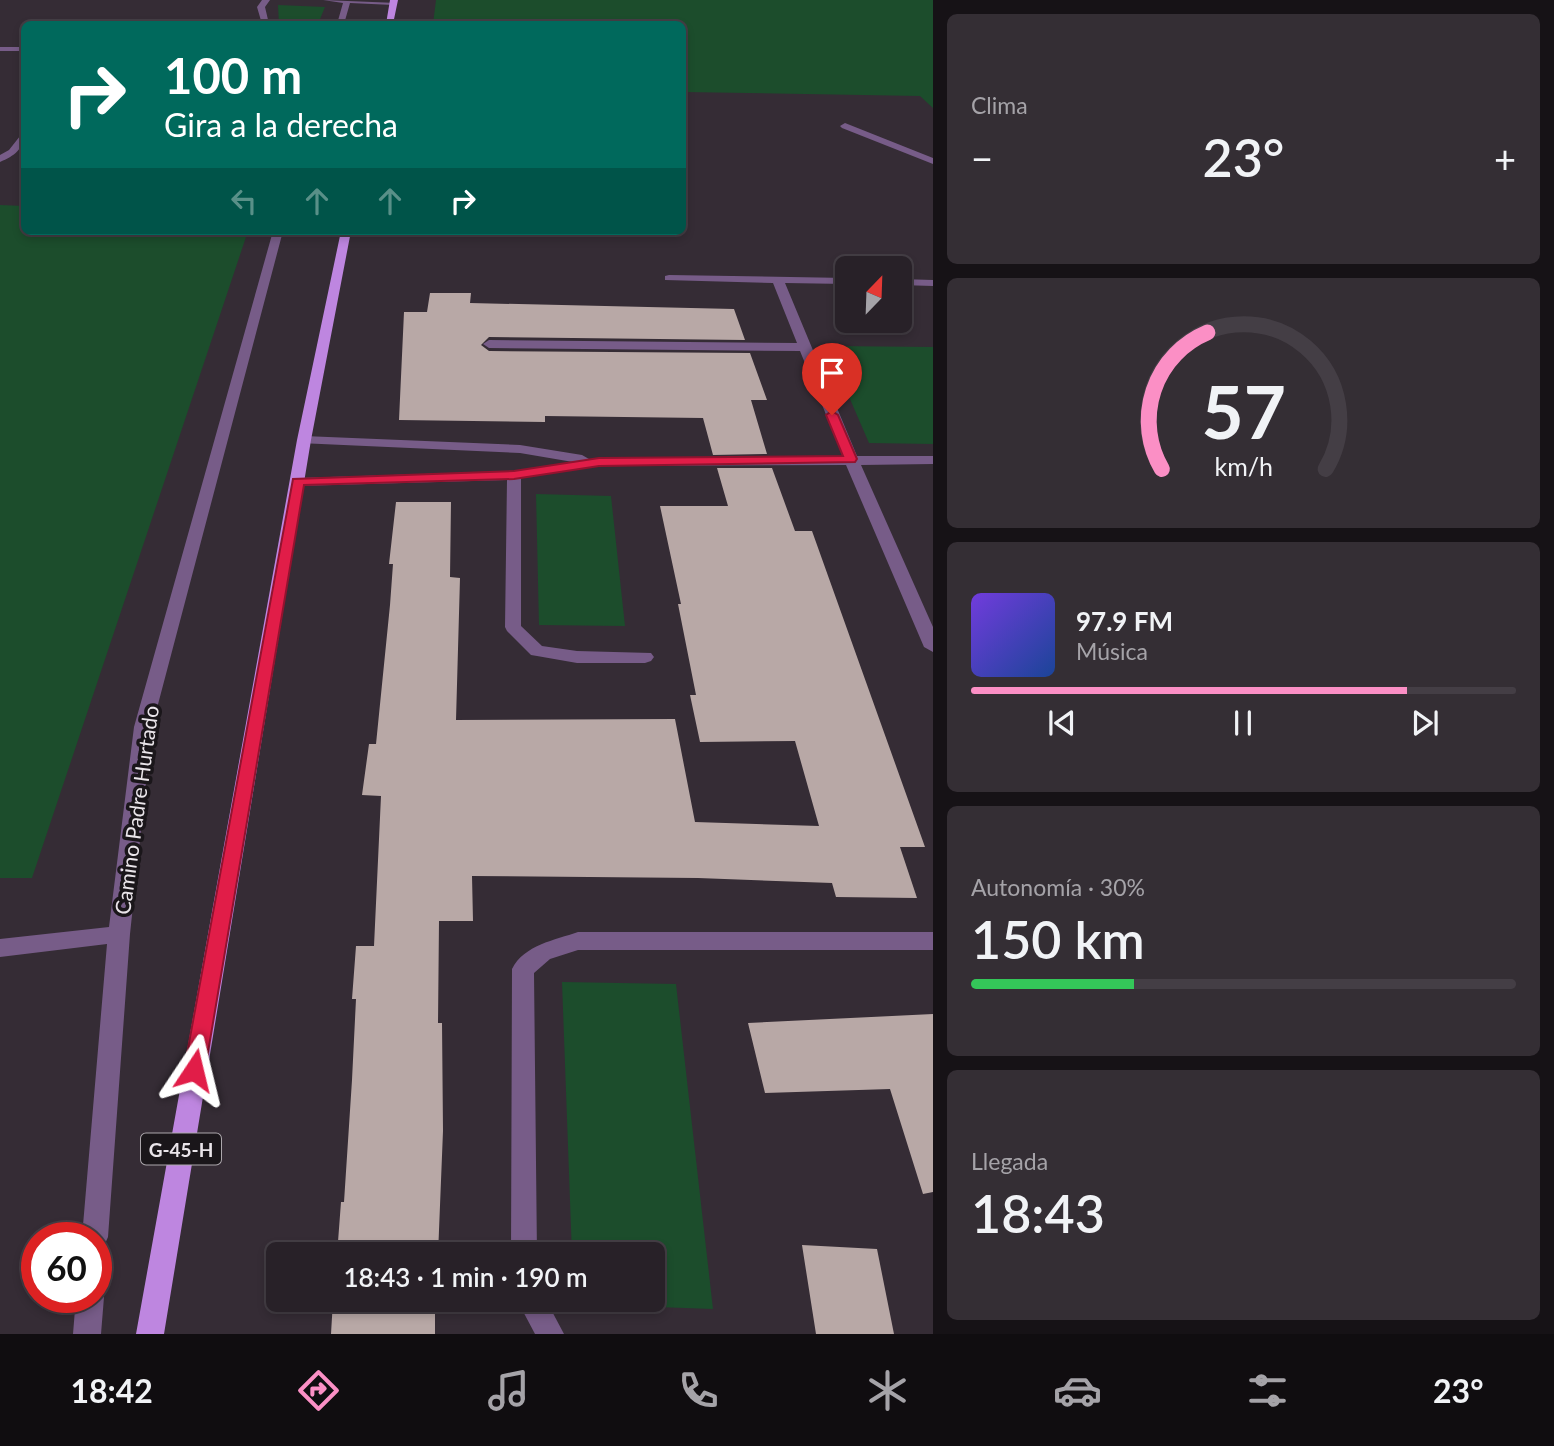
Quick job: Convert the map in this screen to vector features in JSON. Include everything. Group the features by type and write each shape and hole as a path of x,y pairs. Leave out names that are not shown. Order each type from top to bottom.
{"main road":[{"path":"390,21 394,1"},
{"name":"G-45-H","path":"149,1334 304,440 345,235"}],"street":[{"path":"265,21 261,7 266,0"},
{"path":"327,0 394,1"},
{"path":"341,21 347,0"},
{"path":"0,49 21,49"},
{"path":"845,126 933,161"},
{"path":"0,159 13,152 21,139"},
{"name":"Camino Padre Hurtado","path":"96,1222 119,934 143,727 277,235"},
{"path":"669,278 835,281"},
{"path":"777,279 851,459 933,647"},
{"path":"912,282 933,283"},
{"path":"489,344 805,348"},
{"path":"304,440 520,449 599,462"},
{"path":"298,482 514,475 599,462 933,460"},
{"path":"514,475 513,627 537,651 577,657 645,657"},
{"path":"0,948 119,934"},
{"path":"524,1242 523,969 542,953 578,942 933,940"},
{"path":"538,1312 550,1334"},
{"path":"87,1334 89,1313"}],"green space":[{"path":"436,0 933,0 933,108 920,96 686,92 686,21 433,21"},
{"path":"278,5 325,7 319,21 279,21"},
{"path":"0,205 21,206 21,235 247,235 32,878 0,878"},
{"path":"827,346 933,347 933,444 869,443"},
{"path":"536,494 611,496 625,626 539,625"},
{"path":"562,982 676,984 713,1309 665,1307 665,1242 572,1242"}],"building":[{"path":"430,293 471,293 470,303 734,309 745,340 489,337 481,345 489,351 750,353 767,400 751,400 767,454 713,455 703,418 545,416 545,422 399,420 404,312 427,312"},
{"path":"717,468 772,468 795,531 812,531 925,847 900,847 917,898 836,897 832,883 698,878 472,876 473,921 439,921 438,1023 442,1023 443,1131 439,1242 338,1242 341,1202 344,1202 352,1080 356,999 352,999 356,946 374,946 381,796 362,795 369,744 376,744 390,605 393,564 389,564 396,502 451,502 450,577 460,578 456,720 675,719 695,822 819,826 795,741 700,742 690,695 696,695 678,604 681,604 660,506 728,506"},
{"path":"933,1014 933,1192 923,1194 890,1089 765,1093 748,1023"},
{"path":"802,1245 877,1249 894,1334 816,1334"},
{"path":"332,1312 435,1312 435,1334 331,1334"}],"route":[{"path":"194,1070 298,482 514,475 599,462 851,459 832,415"}]}
